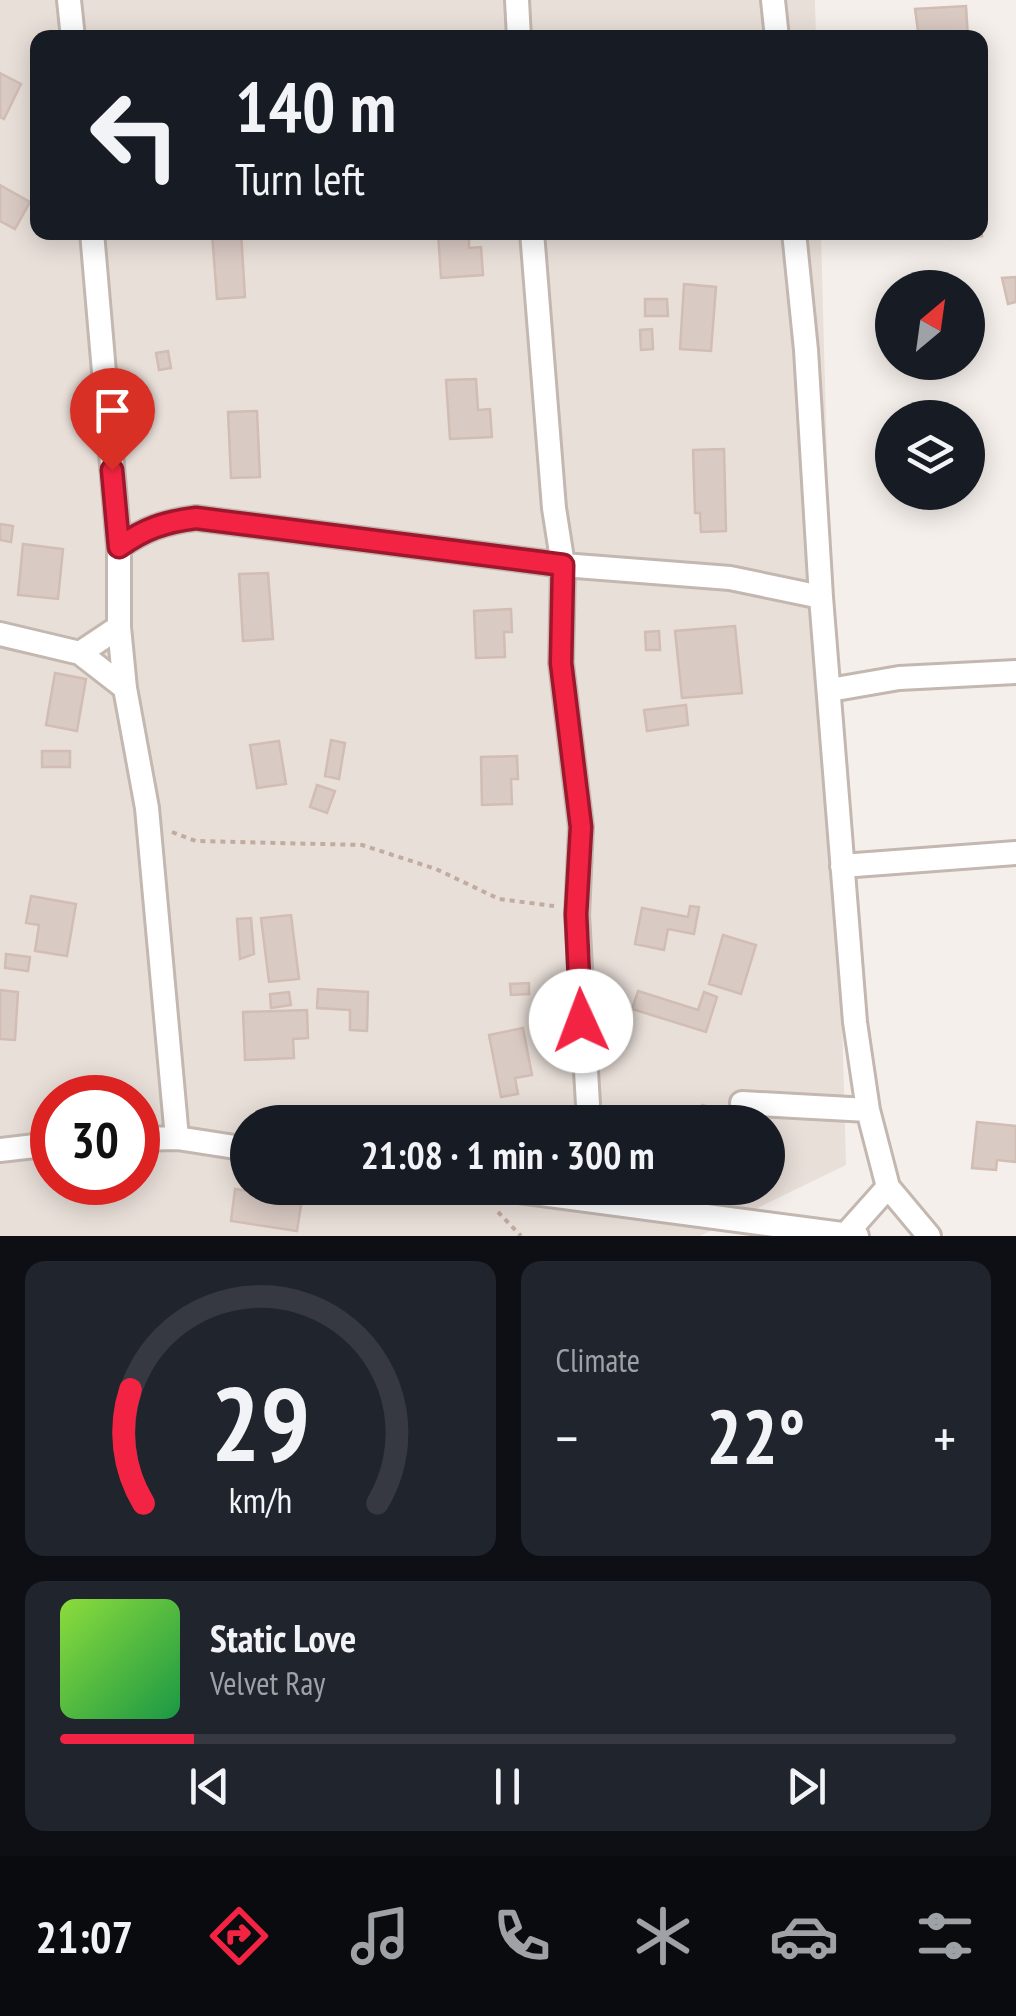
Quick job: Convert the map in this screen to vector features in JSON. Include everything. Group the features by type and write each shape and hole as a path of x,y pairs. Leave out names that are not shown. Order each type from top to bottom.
{"street":[{"path":"69,0 71,30"},
{"path":"517,0 518,30"},
{"path":"774,0 776,30"},
{"path":"93,240 119,547 119,627 147,808 177,1138"},
{"path":"533,240 554,508 563,565 561,663 581,827 576,914 588,1105"},
{"path":"795,240 855,1022 868,1110 888,1187 928,1236"},
{"path":"119,547 143,530 196,518 563,565 730,578 820,597"},
{"path":"80,653 119,627"},
{"path":"0,634 80,653 126,688"},
{"path":"830,690 899,678 1016,672"},
{"path":"842,866 1016,853"},
{"path":"742,1104 868,1110"},
{"path":"160,1139 230,1145"},
{"path":"0,1150 30,1147"},
{"path":"639,1205 745,1229 851,1235 888,1187"}],"path":[{"path":"147,808 157,822 182,838 259,844 362,845 436,869 499,898 550,905 576,914"}],"shaded area":[{"path":"0,0 815,0 816,30 30,30 30,240 821,240 846,1165 785,1195 785,1105 230,1105 230,1205 764,1205 700,1236 0,1236"}],"building":[{"path":"966,6 968,30 918,30 915,9"},
{"path":"0,73 21,84 4,119 0,117"},
{"path":"0,185 30,202 15,229 0,221"},
{"path":"213,240 241,240 245,297 217,299"},
{"path":"439,240 469,240 469,248 481,247 483,275 441,278"},
{"path":"1016,277 1016,302 1008,304 1002,278"},
{"path":"684,284 716,287 711,351 680,349"},
{"path":"645,299 667,299 668,316 645,316"},
{"path":"652,329 653,349 641,350 640,330"},
{"path":"168,351 171,368 159,370 156,353"},
{"path":"476,379 478,410 490,409 492,437 450,439 446,380"},
{"path":"257,411 260,477 231,478 228,412"},
{"path":"724,449 726,531 701,532 700,513 695,513 693,450"},
{"path":"0,524 13,526 11,542 0,540"},
{"path":"23,544 63,549 58,599 18,595"},
{"path":"268,573 273,639 243,641 239,574"},
{"path":"511,609 512,632 504,632 505,657 476,658 474,611"},
{"path":"735,626 742,693 682,698 675,631"},
{"path":"659,631 660,650 646,650 645,632"},
{"path":"55,673 86,679 77,731 46,725"},
{"path":"686,705 688,725 647,731 644,710"},
{"path":"331,740 345,743 339,779 325,776"},
{"path":"279,741 286,784 257,788 250,745"},
{"path":"42,751 70,751 70,767 42,767"},
{"path":"517,756 518,779 511,779 512,804 482,805 481,757"},
{"path":"317,785 335,791 327,813 310,807"},
{"path":"31,896 76,904 67,956 35,951 39,925 26,923"},
{"path":"690,906 699,907 694,934 668,929 664,950 635,944 642,908 688,917"},
{"path":"291,915 299,979 269,982 261,918"},
{"path":"251,918 254,954 240,959 237,919"},
{"path":"723,935 756,945 741,994 709,984"},
{"path":"6,954 30,957 28,971 5,968"},
{"path":"529,983 529,994 511,995 510,984"},
{"path":"318,989 368,992 367,1031 350,1030 350,1010 317,1008"},
{"path":"0,990 18,992 15,1040 0,1039"},
{"path":"638,991 698,1010 704,992 717,997 706,1032 632,1009"},
{"path":"289,992 291,1005 271,1008 270,994"},
{"path":"307,1010 308,1038 293,1039 294,1058 245,1060 243,1012"},
{"path":"547,1015 564,1017 562,1028 545,1026"},
{"path":"523,1028 532,1075 515,1078 518,1094 501,1097 489,1035"},
{"path":"977,1122 1016,1126 1016,1162 997,1160 996,1170 972,1168"},
{"path":"233,1205 301,1205 297,1231 231,1221"}],"route":[{"path":"112,470 119,547 143,530 196,518 563,565 561,663 581,827 576,914 581,1021"}]}
